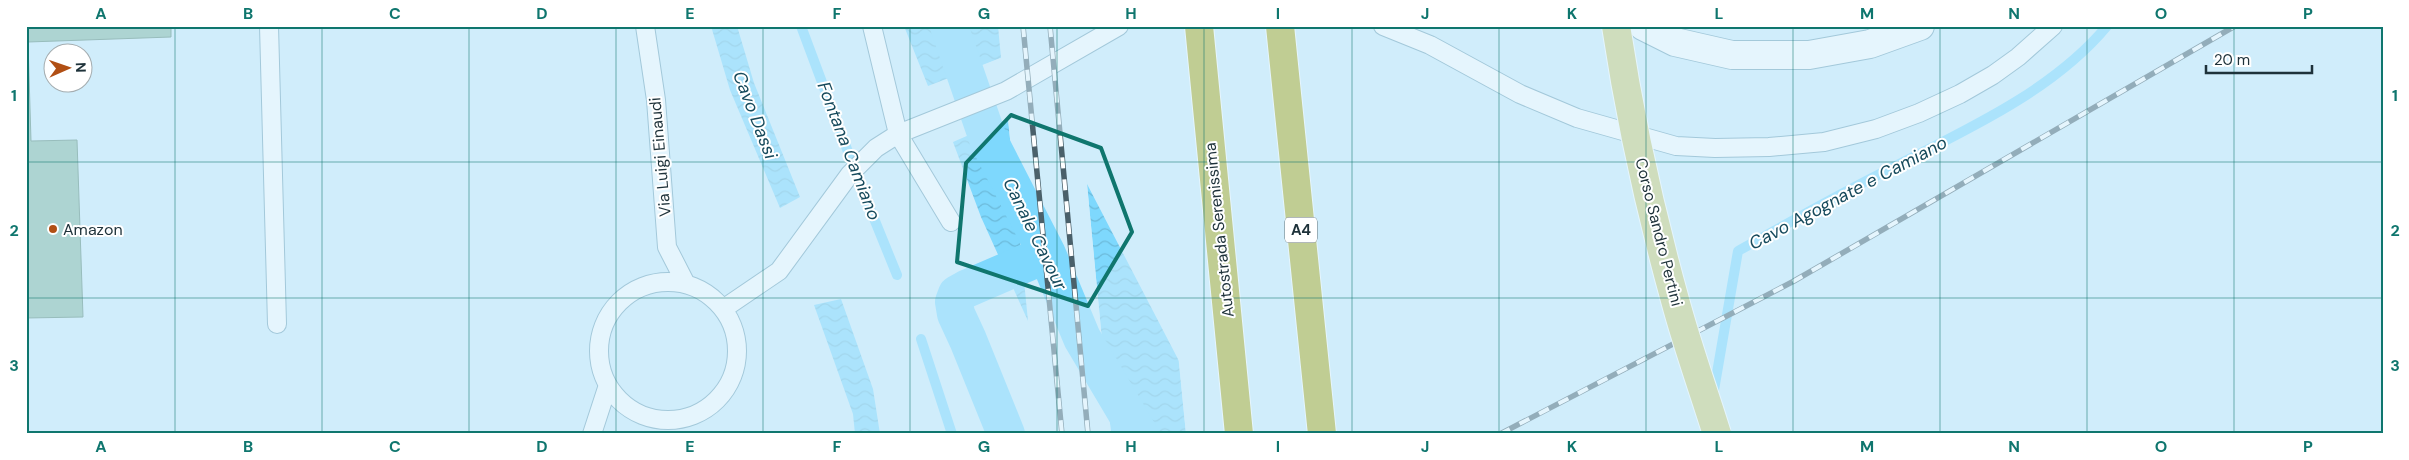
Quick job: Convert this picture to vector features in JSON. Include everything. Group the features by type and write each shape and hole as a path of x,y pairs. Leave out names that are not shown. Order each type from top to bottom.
{"highway":[{"name":"Autostrada Serenissima","path":"1199,26 1238,434"},
{"name":"A4","path":"1280,26 1322,434"}],"main road":[{"name":"Corso Sandro Pertini","path":"1616,26 1629,109 1657,230 1676,302 1717,434"}],"street":[{"path":"1643,26 1675,42 1732,55 1810,55 1870,44 1920,26"}],"lane":[{"path":"269,26 277,324"},
{"name":"Via Luigi Einaudi","path":"645,26 656,100 667,247 686,284"},
{"path":"872,26 904,132 951,222"},
{"path":"723,309 779,271 850,174 876,148 904,132 1006,91 1119,26"},
{"path":"1383,26 1430,45 1520,94 1577,118 1676,146 1715,148 1769,147 1824,142 1876,129 1919,114 1993,75 2018,57 2053,26"},
{"path":"663,434 686,418 706,409 723,394 734,374 738,351 734,329 723,309 707,293 686,284 665,282 645,286 627,296 612,310 603,329 600,348 601,366 608,384 622,403 641,415 663,420 686,418"},
{"path":"592,434 608,384"}],"highlighted area":[{"path":"1011,115 1101,148 1132,232 1088,306 957,262 966,163"}],"water":[{"name":"Cavo Dassi","path":"711,26 737,26 754,83 800,197 780,208 730,90"},
{"path":"904,26 999,26 1003,57 928,86"},
{"path":"1008,118 1028,321 981,217 953,142"},
{"path":"1087,184 1179,361 1186,434 1111,434"},
{"path":"841,299 873,389 880,434 855,434 853,414 814,305"}],"pier":[{"path":"998,26 1002,26 1005,59 926,88 1001,58"},
{"path":"1007,116 1011,118 1031,320 1029,323 1008,119 950,142"},
{"path":"1087,181 1111,434 1108,434 1085,184"},
{"path":"1178,354 1181,361 1188,434 1186,434"}],"building":[{"name":"Amazon","path":"26,26 171,26 171,37 28,42 31,141 77,140 83,317 26,318"}],"waterway":[{"name":"Fontana Camiano","path":"801,26 860,184 897,275"},
{"name":"Canale Cavour","path":"949,26 988,139 1047,254 1082,338 1139,434"},
{"name":"Cavo Agognate e Camiano","path":"1713,396 1738,251 1838,196 1966,130 2028,94 2084,51 2107,26"},
{"path":"1006,434 956,314 954,302 957,294 966,289 1047,254"},
{"name":"Fontana Camiano","path":"921,339 952,434"}],"railway":[{"path":"1023,26 1062,434"},
{"path":"1050,26 1088,434"},
{"path":"1500,434 1794,281 2235,26"}],"place":[{"name":"Amazon","path":"53,229"}]}
